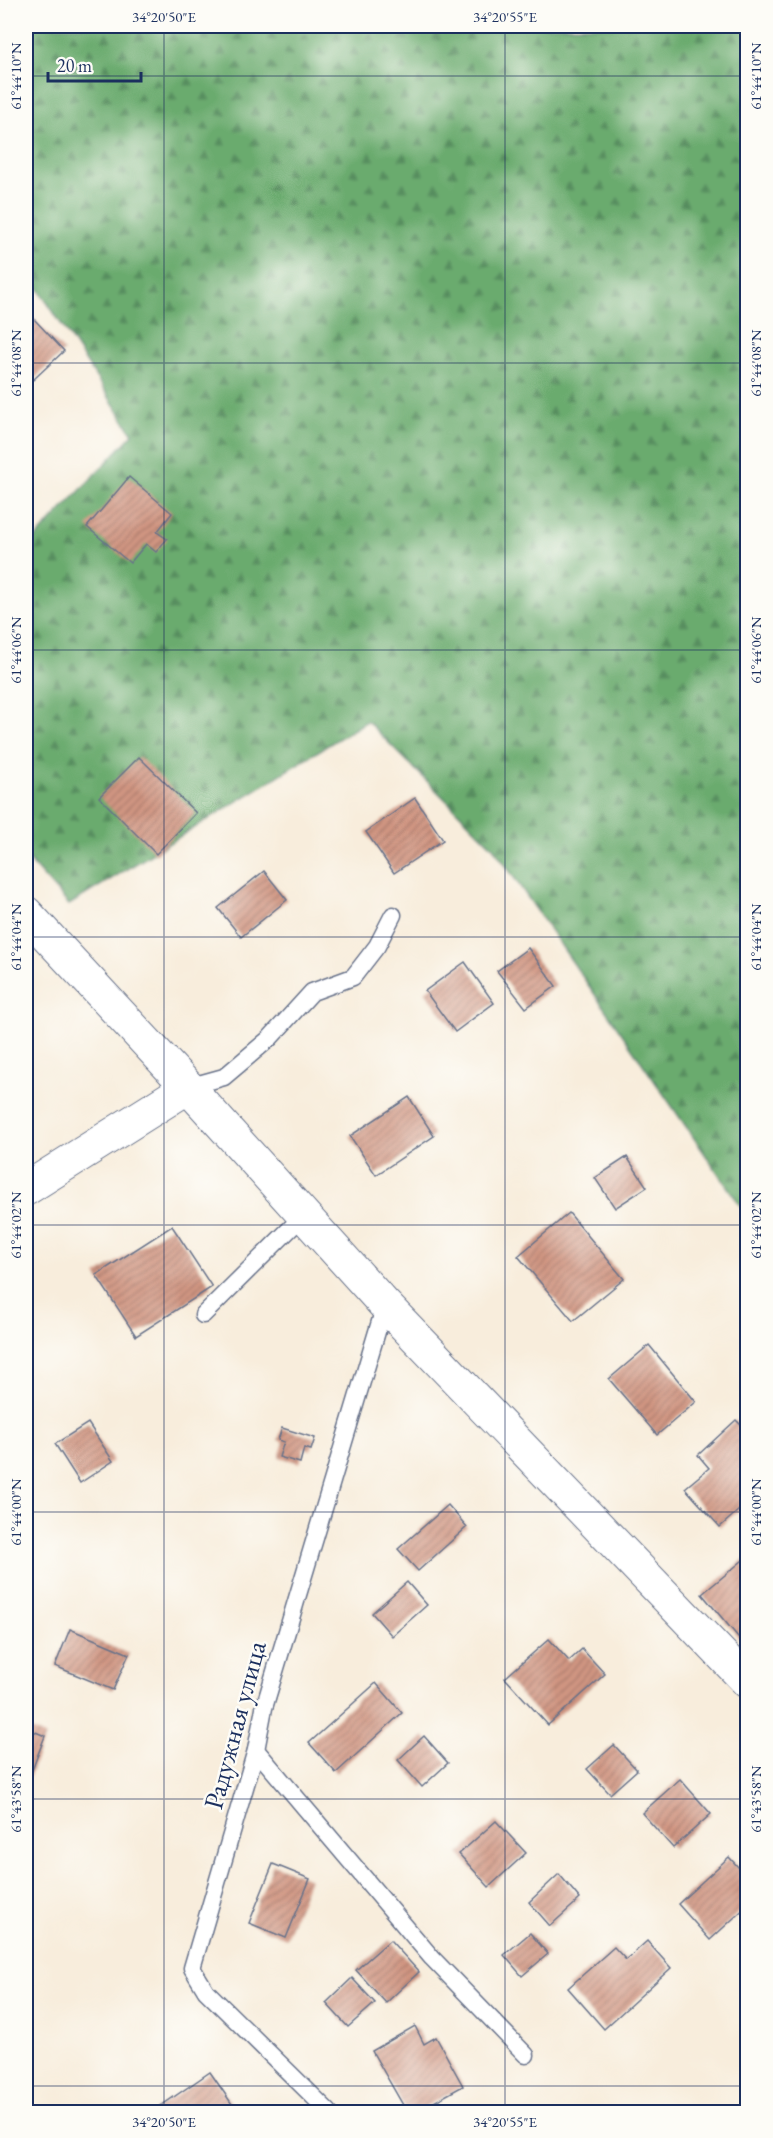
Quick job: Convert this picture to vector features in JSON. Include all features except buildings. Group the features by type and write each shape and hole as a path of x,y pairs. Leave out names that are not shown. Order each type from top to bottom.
{"street":[{"path":"26,913 188,1087 385,1305 747,1682"},
{"path":"26,1189 188,1087"}],"lane":[{"path":"188,1087 224,1077 270,1038 312,992 353,977 376,946 393,915"},
{"path":"203,1315 304,1215"},
{"name":"Радужная улица","path":"329,2112 206,1991 192,1968 256,1750 264,1708 385,1305"},
{"path":"256,1750 432,1958 526,2055"}],"green space":[{"path":"26,26 747,26 747,1215 493,847 367,721 69,905 26,857 26,548 133,434 26,270"}]}
